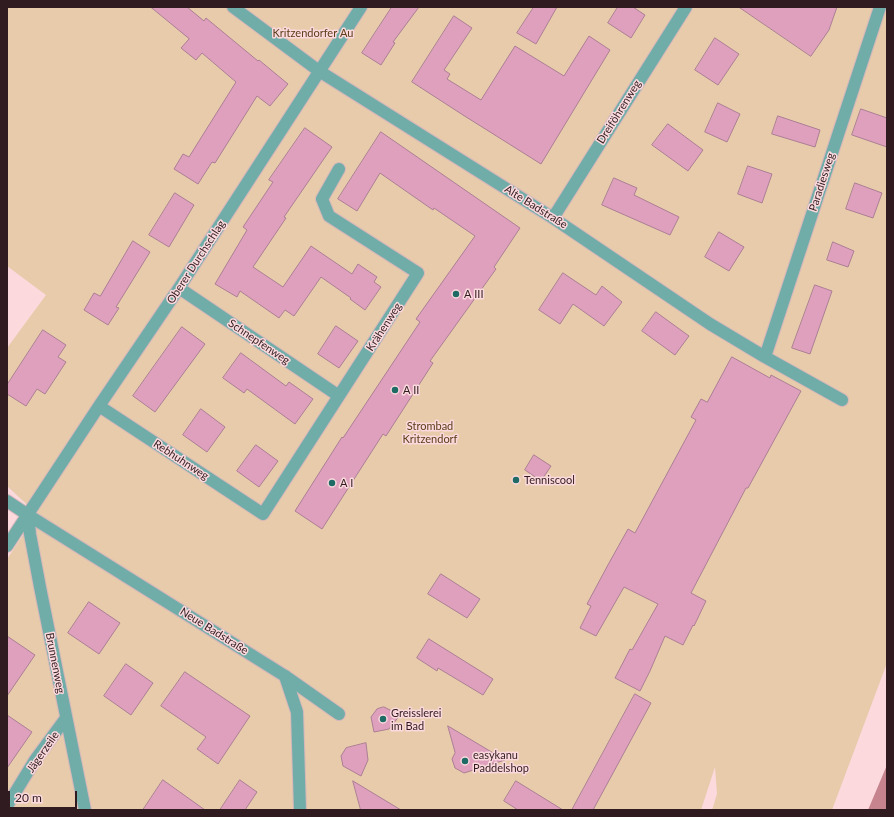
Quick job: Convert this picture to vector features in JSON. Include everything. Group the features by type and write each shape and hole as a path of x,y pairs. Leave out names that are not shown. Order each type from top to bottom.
{"street":[{"name":"Alte Badstraße","path":"233,7 319,71 553,218 710,324 842,400"},
{"name":"Oberer Durchschlag","path":"7,546 179,288 361,7"},
{"name":"Dreiföhrenweg","path":"553,218 686,7"},
{"name":"Paradiesweg","path":"765,357 880,7"},
{"name":"Krähenweg","path":"263,514 418,274 329,216 322,198 339,169"},
{"name":"Schnepfenweg","path":"179,288 339,396"},
{"name":"Rebhuhnweg","path":"99,406 263,514"},
{"name":"Neue Badstraße","path":"7,501 285,676 339,714"},
{"name":"Brunnenweg","path":"28,515 40,587 85,810"},
{"path":"285,676 297,712 300,810"},
{"name":"Jägerzeile","path":"7,806 35,760 66,718"}],"green space":[{"name":"Strombad Kritzendorf","path":"7,7 887,7 887,663 832,810 712,810 717,794 715,767 701,810 7,810 7,559 37,514 7,486 7,348 46,295 7,266"}],"shaded area":[{"path":"887,765 887,810 868,810"}],"building":[{"path":"151,7 187,7 204,21 206,18 288,84 270,106 257,96 215,163 212,162 198,184 174,169 183,154 189,157 236,82 202,53 196,60 181,48 189,39"},
{"path":"392,7 419,7 393,42 395,43 381,65 362,53"},
{"path":"534,7 557,7 536,44 517,33"},
{"path":"618,7 633,7 645,15 631,38 608,23"},
{"path":"739,7 837,7 829,30 811,56"},
{"path":"454,16 472,28 444,70 450,74 447,79 481,100 515,46 564,76 589,36 610,50 541,164 412,82"},
{"path":"715,38 739,54 718,85 695,70"},
{"path":"718,103 740,114 727,142 705,132"},
{"path":"861,109 887,118 887,147 852,135"},
{"path":"778,116 820,130 815,147 772,134"},
{"path":"668,124 703,150 688,171 652,145"},
{"path":"305,128 332,147 284,217 286,218 253,267 283,287 311,246 352,274 358,264 377,277 374,282 381,287 365,310 350,299 351,298 321,277 294,316 285,310 279,318 240,291 237,297 215,284 247,230 243,227 273,182 269,180"},
{"path":"381,132 520,228 494,267 496,269 430,361 433,363 386,436 383,434 322,529 295,511 342,437 343,438 420,322 416,319 475,236 434,208 433,210 380,173 357,211 338,199"},
{"path":"748,166 772,174 762,203 738,194"},
{"path":"614,178 637,188 634,195 679,217 670,235 602,205"},
{"path":"855,183 882,193 873,218 846,209"},
{"path":"175,193 194,205 169,247 149,235"},
{"path":"719,232 744,247 729,271 705,257"},
{"path":"133,241 150,252 116,307 119,308 108,325 84,310 94,293 100,296"},
{"path":"833,242 854,251 848,267 827,260"},
{"path":"563,273 596,295 602,286 622,302 604,326 573,304 560,324 539,310"},
{"path":"815,285 832,291 810,354 792,348"},
{"path":"656,312 689,336 675,355 642,331"},
{"path":"336,326 358,341 339,368 318,354"},
{"path":"182,327 205,344 155,412 133,396"},
{"path":"43,330 66,345 58,357 66,362 45,394 37,389 26,406 7,394 7,385"},
{"path":"241,353 286,386 289,382 313,399 295,424 247,389 244,393 223,378"},
{"path":"732,357 770,378 771,375 801,391 748,488 746,488 691,593 706,601 694,626 693,625 683,645 665,636 640,691 615,678 630,649 632,650 658,604 624,587 596,636 580,628 591,606 587,604 628,529 635,533 696,420 691,417 701,399 707,402"},
{"path":"201,409 225,427 207,452 183,435"},
{"path":"256,445 278,461 259,487 237,471"},
{"path":"534,455 551,466 541,481 525,470"},
{"path":"441,574 480,599 467,618 428,594"},
{"path":"89,602 120,623 99,654 68,633"},
{"path":"7,636 35,655 7,696"},
{"path":"429,639 493,679 483,695 438,668 437,671 417,658"},
{"path":"126,664 153,683 131,715 104,696"},
{"path":"185,672 250,716 218,764 197,749 206,737 161,706"},
{"path":"635,694 651,703 593,810 572,810"},
{"path":"384,707 400,715 389,729 374,732 371,717 377,709"},
{"path":"7,715 32,732 7,768"},
{"path":"448,726 505,760 464,773 455,768 452,759 455,753"},
{"path":"366,743 368,760 361,776 343,766 341,756 346,748"},
{"path":"163,780 205,810 143,810"},
{"path":"240,780 257,792 245,810 220,810"},
{"path":"353,781 401,810 361,810"},
{"path":"516,781 563,810 518,810 504,801"}],"place":[{"name":"A III","path":"456,294"},
{"name":"A II","path":"395,390"},
{"name":"Tenniscool","path":"516,480"},
{"name":"A I","path":"332,483"},
{"name":"Greisslerei im Bad","path":"383,719"},
{"name":"easykanu Paddelshop","path":"465,761"}],"park label":[{"name":"Kritzendorfer Au","path":"313,33"}]}
